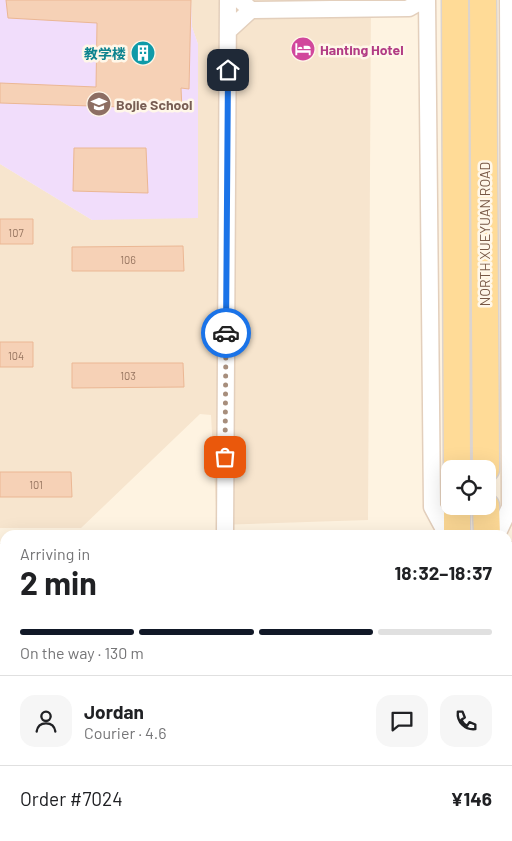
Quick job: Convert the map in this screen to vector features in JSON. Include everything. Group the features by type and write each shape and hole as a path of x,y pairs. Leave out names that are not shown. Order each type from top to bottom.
{"main road":[{"name":"NORTH XUEYUAN ROAD","path":"455,0 457,460"},
{"name":"NORTH XUEYUAN ROAD","path":"483,0 502,336 487,460"},
{"path":"458,515 458,530"},
{"path":"486,515 486,530"}],"street":[{"path":"225,530 228,0"},
{"path":"228,31 246,5 409,8 422,0"},
{"path":"427,0 432,507 444,530"},
{"path":"499,530 510,507 502,336 508,0"},
{"path":"512,625 512,747"}],"shaded area":[{"name":"Bojie School","path":"0,0 191,0 192,27 198,44 198,218 92,220 0,164"},
{"path":"191,0 371,0 368,520 217,525 211,415 200,414 81,528 0,528 0,164 92,220 198,44 192,27"}],"building":[{"name":"教学楼","path":"6,0 191,0 189,89 181,88 182,109 0,103 0,83 96,87 97,23 8,18"},
{"path":"74,148 146,148 148,193 73,191"},
{"path":"0,219 33,219 33,244 0,244"},
{"path":"183,246 184,271 72,271 72,247"},
{"path":"0,342 33,342 33,367 0,367"},
{"path":"72,363 183,363 184,387 72,388"},
{"path":"0,472 71,472 72,497 0,497"}],"way so far":[{"path":"225,457 226,333"}],"place":[{"name":"Hanting Hotel","path":"303,49"},
{"name":"教学楼","path":"143,53"},
{"name":"Bojie School","path":"99,104"}],"route":[{"path":"226,333 228,70"}]}
